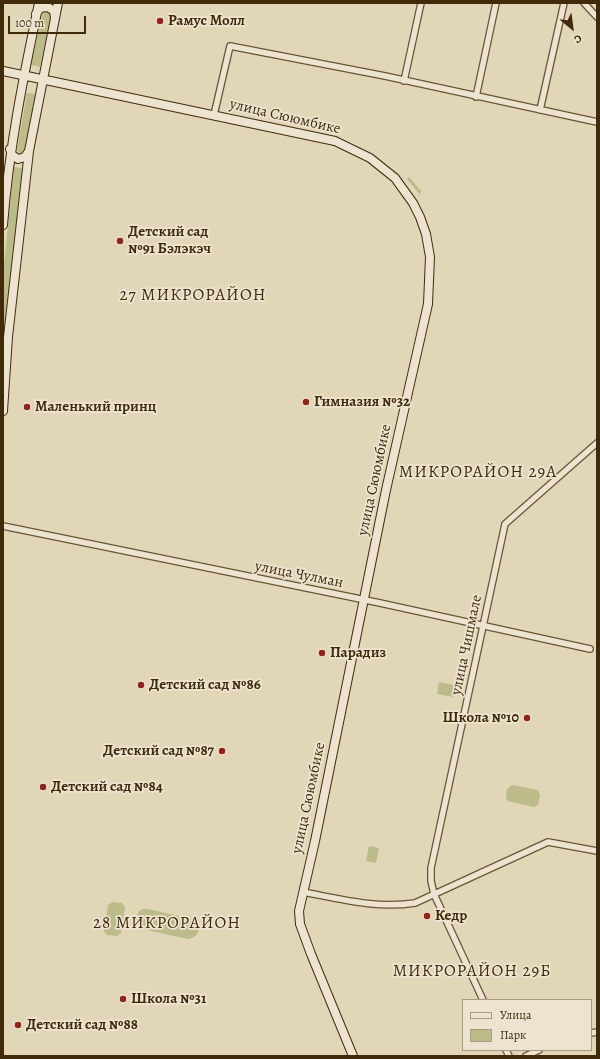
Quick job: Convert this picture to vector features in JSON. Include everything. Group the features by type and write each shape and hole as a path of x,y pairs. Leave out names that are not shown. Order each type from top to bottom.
{"street":[{"path":"3,225 10,148 23,75 39,3"},
{"path":"3,412 8,337 29,151 58,3"},
{"path":"404,81 421,3"},
{"path":"476,97 496,3"},
{"path":"540,110 564,3"},
{"path":"584,3 597,17"},
{"path":"36,14 40,8 48,7 54,11 55,18"},
{"path":"214,115 230,46 385,76 476,97 597,122"},
{"name":"улица Сююмбике","path":"3,71 335,141 359,151 382,166 395,178 413,203 426,234 430,257 428,304 363,600 315,841 299,911 300,924 353,1056"},
{"path":"10,148 12,155 18,159 25,157 29,151"},
{"name":"улица Чишмале","path":"483,999 434,894 431,881 431,868 452,775 482,624 505,524 597,443"},
{"name":"улица Чулман","path":"3,526 482,624 590,648"},
{"path":"303,892 384,906 415,903 548,842 597,852"},
{"path":"526,1056 537,1051"}],"green space":[{"path":"43,12 49,12 51,17 40,67 31,65"},
{"path":"27,93 35,94 25,151 20,154 17,150"},
{"path":"14,167 23,168 3,373 3,274"},
{"path":"409,177 421,191 420,195 407,179"},
{"path":"439,682 455,685 453,697 437,694"},
{"path":"512,785 538,790 540,795 538,805 534,807 508,801 506,798 507,789"},
{"path":"369,846 379,848 376,863 366,861"},
{"path":"113,902 122,903 125,907 121,933 117,936 107,935 104,931 108,905"},
{"path":"142,909 193,919 198,924 198,932 195,936 188,939 142,929 136,921 136,916"}],"place":[{"name":"Рамус Молл","path":"160,21"},
{"name":"Детский сад №91 Бэлэкэч","path":"120,241"},
{"name":"Гимназия №32","path":"306,402"},
{"name":"Маленький принц","path":"27,407"},
{"name":"Парадиз","path":"322,653"},
{"name":"Детский сад №86","path":"141,685"},
{"name":"Школа №10","path":"527,718"},
{"name":"Детский сад №87","path":"222,751"},
{"name":"Детский сад №84","path":"43,787"},
{"name":"Кедр","path":"427,916"},
{"name":"Школа №31","path":"123,999"},
{"name":"Детский сад №88","path":"18,1025"}],"district":[{"name":"27 МИКРОРАЙОН","path":"193,296"},
{"name":"МИКРОРАЙОН 29А","path":"478,473"},
{"name":"28 МИКРОРАЙОН","path":"167,924"},
{"name":"МИКРОРАЙОН 29Б","path":"472,972"}]}
